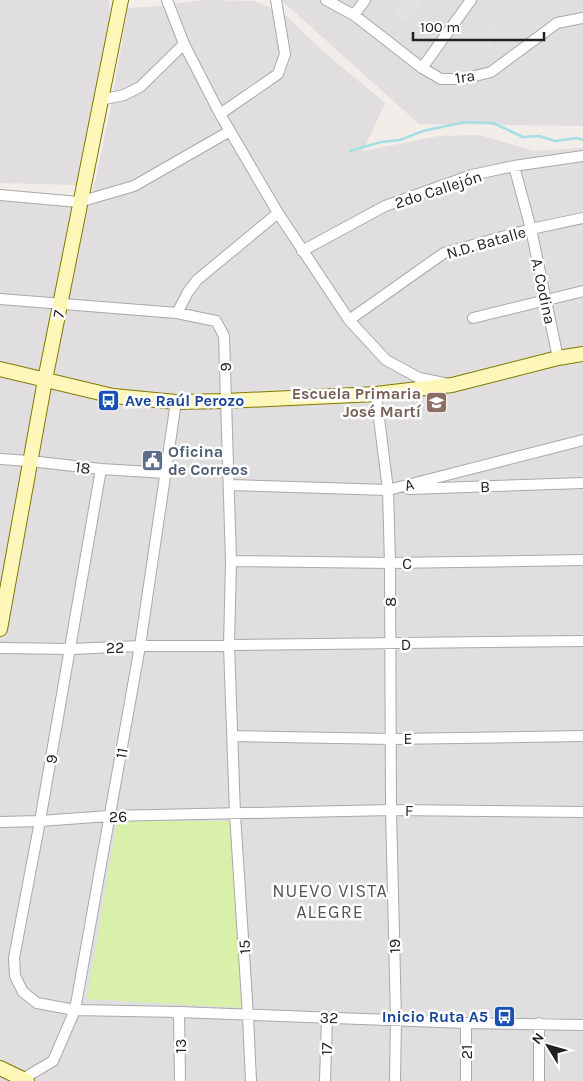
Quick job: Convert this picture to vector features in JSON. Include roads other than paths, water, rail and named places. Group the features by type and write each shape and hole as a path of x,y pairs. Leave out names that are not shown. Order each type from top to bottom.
{"main road":[{"name":"7","path":"0,629 44,380 121,0"},
{"path":"0,368 113,396 176,402 225,401 376,394 452,385 558,358 583,354"},
{"path":"0,1068 23,1081"}],"street":[{"path":"167,0 184,44 220,114 278,213 349,320 386,360 419,378 452,385"},
{"path":"220,114 278,74 284,54 276,0"},
{"name":"1ra","path":"326,0 354,15 422,68 441,79 463,79 491,72 557,23 583,18"},
{"path":"354,15 365,0"},
{"path":"422,68 471,0"},
{"path":"100,100 124,95 140,87 184,44"},
{"path":"0,195 79,202 134,186 230,131"},
{"name":"2do Callejón","path":"302,251 385,206 472,175 514,166 583,156"},
{"name":"A. Codina","path":"514,166 530,229 558,358"},
{"path":"0,299 177,313 197,280 278,213"},
{"name":"N.D. Batalle","path":"349,320 444,253 530,229 583,218"},
{"path":"474,318 583,291"},
{"name":"9","path":"177,313 216,321 224,336 225,401 230,485 229,646 236,814"},
{"name":"8","path":"376,394 388,490 391,644 391,810"},
{"name":"11","path":"23,1081 53,1060 74,1010 140,646 176,402"},
{"name":"A","path":"230,485 388,490 583,440"},
{"name":"18","path":"0,459 30,460 101,469 166,473"},
{"name":"9","path":"74,1010 37,1003 23,992 15,976 14,958 40,821 101,469"},
{"name":"B","path":"388,490 583,483"},
{"name":"C","path":"231,561 390,563 583,560"},
{"name":"D","path":"229,646 583,641"},
{"name":"22","path":"0,648 70,649 140,646 229,646"},
{"name":"E","path":"233,736 391,738 583,736"},
{"name":"F","path":"236,814 391,810 583,812"},
{"name":"19","path":"391,810 396,1020 395,1081"},
{"name":"26","path":"0,822 109,816 236,814"},
{"name":"15","path":"236,814 251,1081"},
{"name":"32","path":"74,1010 583,1025"},
{"name":"13","path":"179,1012 180,1081"},
{"name":"17","path":"325,1081 328,1017"},
{"name":"21","path":"466,1022 466,1081"},
{"path":"538,1081 539,1023"}],"waterway":[{"path":"350,151 381,142 400,140 423,131 465,122 493,123 523,137 539,136 555,141 577,138 583,140"}],"place":[{"name":"Ave Raúl Perozo","path":"109,400"},
{"name":"Escuela Primaria José Martí","path":"437,402"},
{"name":"Oficina de Correos","path":"152,460"},
{"name":"Inicio Ruta A5","path":"504,1016"}],"district":[{"name":"NUEVO VISTA ALEGRE","path":"330,901"}]}
